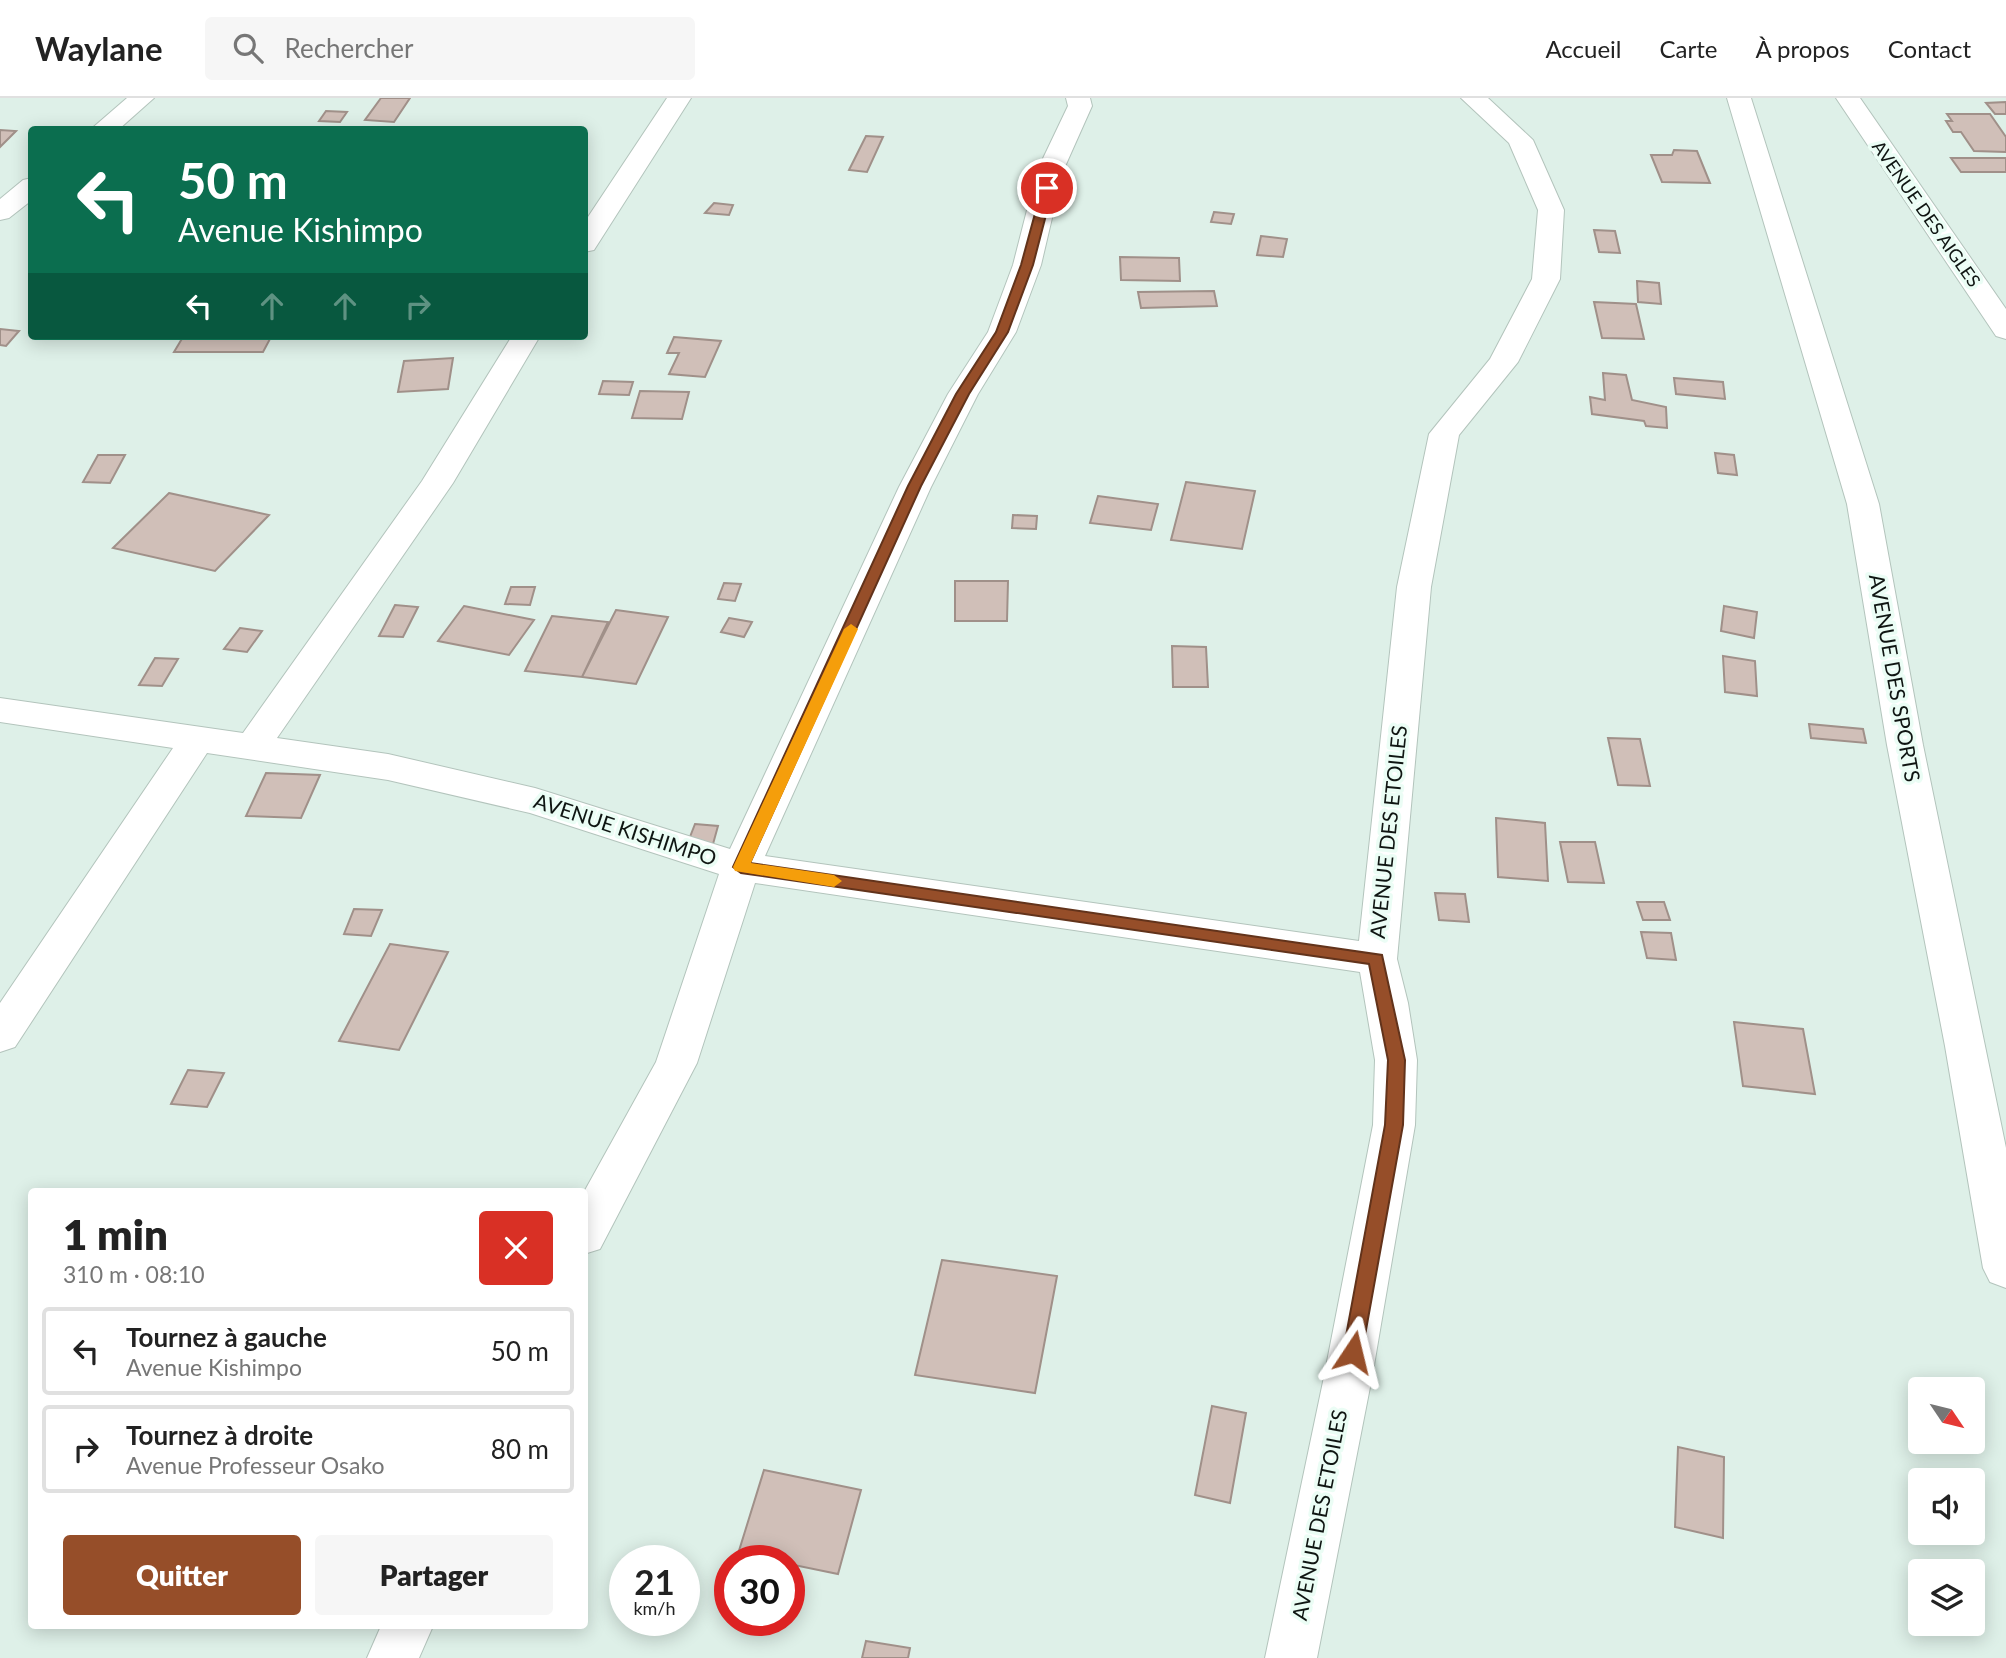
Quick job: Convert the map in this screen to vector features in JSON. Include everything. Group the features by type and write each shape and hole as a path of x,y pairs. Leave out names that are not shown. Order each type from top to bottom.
{"street":[{"path":"107,126 142,98"},
{"path":"588,238 679,98"},
{"path":"588,1228 676,1063 741,867 915,486 963,394 1002,332 1027,265 1050,171 1059,146 1080,106 1079,98"},
{"name":"AVENUE DES ETOILES","path":"1290,1658 1348,1377 1394,1125 1396,1060 1377,959 1414,587 1444,435 1503,362 1546,279 1551,210 1520,140 1473,98"},
{"name":"AVENUE DES SPORTS","path":"1739,98 1863,504 1905,745 1966,1046 2006,1268"},
{"name":"AVENUE DES AIGLES","path":"1848,98 2006,330"},
{"path":"0,212 28,189"},
{"path":"253,747 437,483 524,340"},
{"name":"AVENUE KISHIMPO","path":"0,710 388,766 535,801 741,867 1377,959"},
{"path":"0,1036 197,739"},
{"path":"393,1658 406,1629"}],"building":[{"path":"381,98 410,98 394,122 365,120"},
{"path":"2006,102 2006,114 1995,114 1986,103"},
{"path":"326,111 347,112 340,122 319,121"},
{"path":"1947,114 1990,114 2006,137 2006,152 1974,151 1961,132 1953,132 1946,121 1952,121"},
{"path":"0,130 16,131 0,147"},
{"path":"866,136 883,137 867,172 849,170"},
{"path":"1674,150 1697,151 1710,183 1662,182 1651,155 1672,155"},
{"path":"1951,158 2006,158 2006,172 1961,172"},
{"path":"714,203 733,205 729,215 705,213"},
{"path":"1214,212 1234,214 1231,224 1211,222"},
{"path":"1594,230 1615,231 1620,253 1599,252"},
{"path":"1261,236 1287,239 1283,257 1257,255"},
{"path":"1120,257 1179,258 1180,281 1121,280"},
{"path":"1637,281 1659,283 1661,304 1638,302"},
{"path":"1214,291 1217,306 1141,308 1138,292"},
{"path":"1594,302 1636,304 1644,339 1602,338"},
{"path":"0,329 19,331 6,346 0,345"},
{"path":"674,337 721,341 705,377 669,374 679,353 667,353"},
{"path":"181,340 269,340 263,352 174,352"},
{"path":"453,358 448,389 398,392 404,361"},
{"path":"1603,373 1626,375 1632,400 1666,407 1667,428 1646,426 1644,421 1592,414 1590,397 1605,400"},
{"path":"1674,378 1723,382 1725,399 1676,394"},
{"path":"603,381 633,382 629,395 599,394"},
{"path":"640,391 689,392 682,419 632,418"},
{"path":"1715,453 1734,455 1737,475 1718,473"},
{"path":"98,455 125,455 110,483 83,482"},
{"path":"1186,482 1255,491 1242,549 1171,540"},
{"path":"169,493 269,515 215,571 113,548"},
{"path":"1098,496 1158,504 1151,530 1090,523"},
{"path":"1013,515 1037,516 1036,529 1012,528"},
{"path":"955,581 1008,581 1007,621 955,621"},
{"path":"724,583 741,584 735,601 718,599"},
{"path":"511,587 535,587 530,605 505,604"},
{"path":"395,605 418,607 403,637 379,636"},
{"path":"464,606 534,620 509,655 438,641"},
{"path":"1724,606 1757,612 1754,638 1721,631"},
{"path":"616,610 668,617 636,684 582,677"},
{"path":"552,616 608,622 582,677 525,671"},
{"path":"729,618 752,622 744,637 721,632"},
{"path":"240,628 262,631 247,652 224,649"},
{"path":"1172,646 1206,647 1208,687 1173,687"},
{"path":"1723,656 1755,661 1757,696 1725,692"},
{"path":"155,658 178,659 162,686 139,685"},
{"path":"1809,724 1863,729 1866,743 1811,738"},
{"path":"1608,738 1640,739 1650,786 1618,785"},
{"path":"266,773 320,775 301,818 246,816"},
{"path":"1496,818 1545,823 1548,881 1498,877"},
{"path":"695,824 718,826 713,844 688,842"},
{"path":"1560,842 1595,842 1604,883 1568,882"},
{"path":"1435,893 1465,894 1469,922 1439,920"},
{"path":"1637,902 1664,902 1670,920 1643,920"},
{"path":"354,909 382,910 371,936 344,934"},
{"path":"1641,932 1671,933 1676,960 1647,958"},
{"path":"390,944 448,952 399,1050 339,1041"},
{"path":"1734,1022 1803,1029 1815,1094 1743,1086"},
{"path":"188,1070 224,1073 207,1107 171,1104"},
{"path":"942,1260 1057,1276 1035,1393 915,1375"},
{"path":"1212,1406 1246,1413 1230,1503 1195,1495"},
{"path":"1678,1447 1724,1457 1723,1538 1675,1527"},
{"path":"764,1470 861,1490 838,1574 805,1567 805,1545 741,1545"},
{"path":"866,1641 910,1648 908,1658 862,1658"}],"slow traffic":[{"path":"834,881 741,867 851,629"}],"route":[{"path":"1047,188 1027,265 1002,332 963,394 915,486 831,675 741,867 1377,959 1388,1003 1396,1060 1394,1125 1353,1352"}]}
